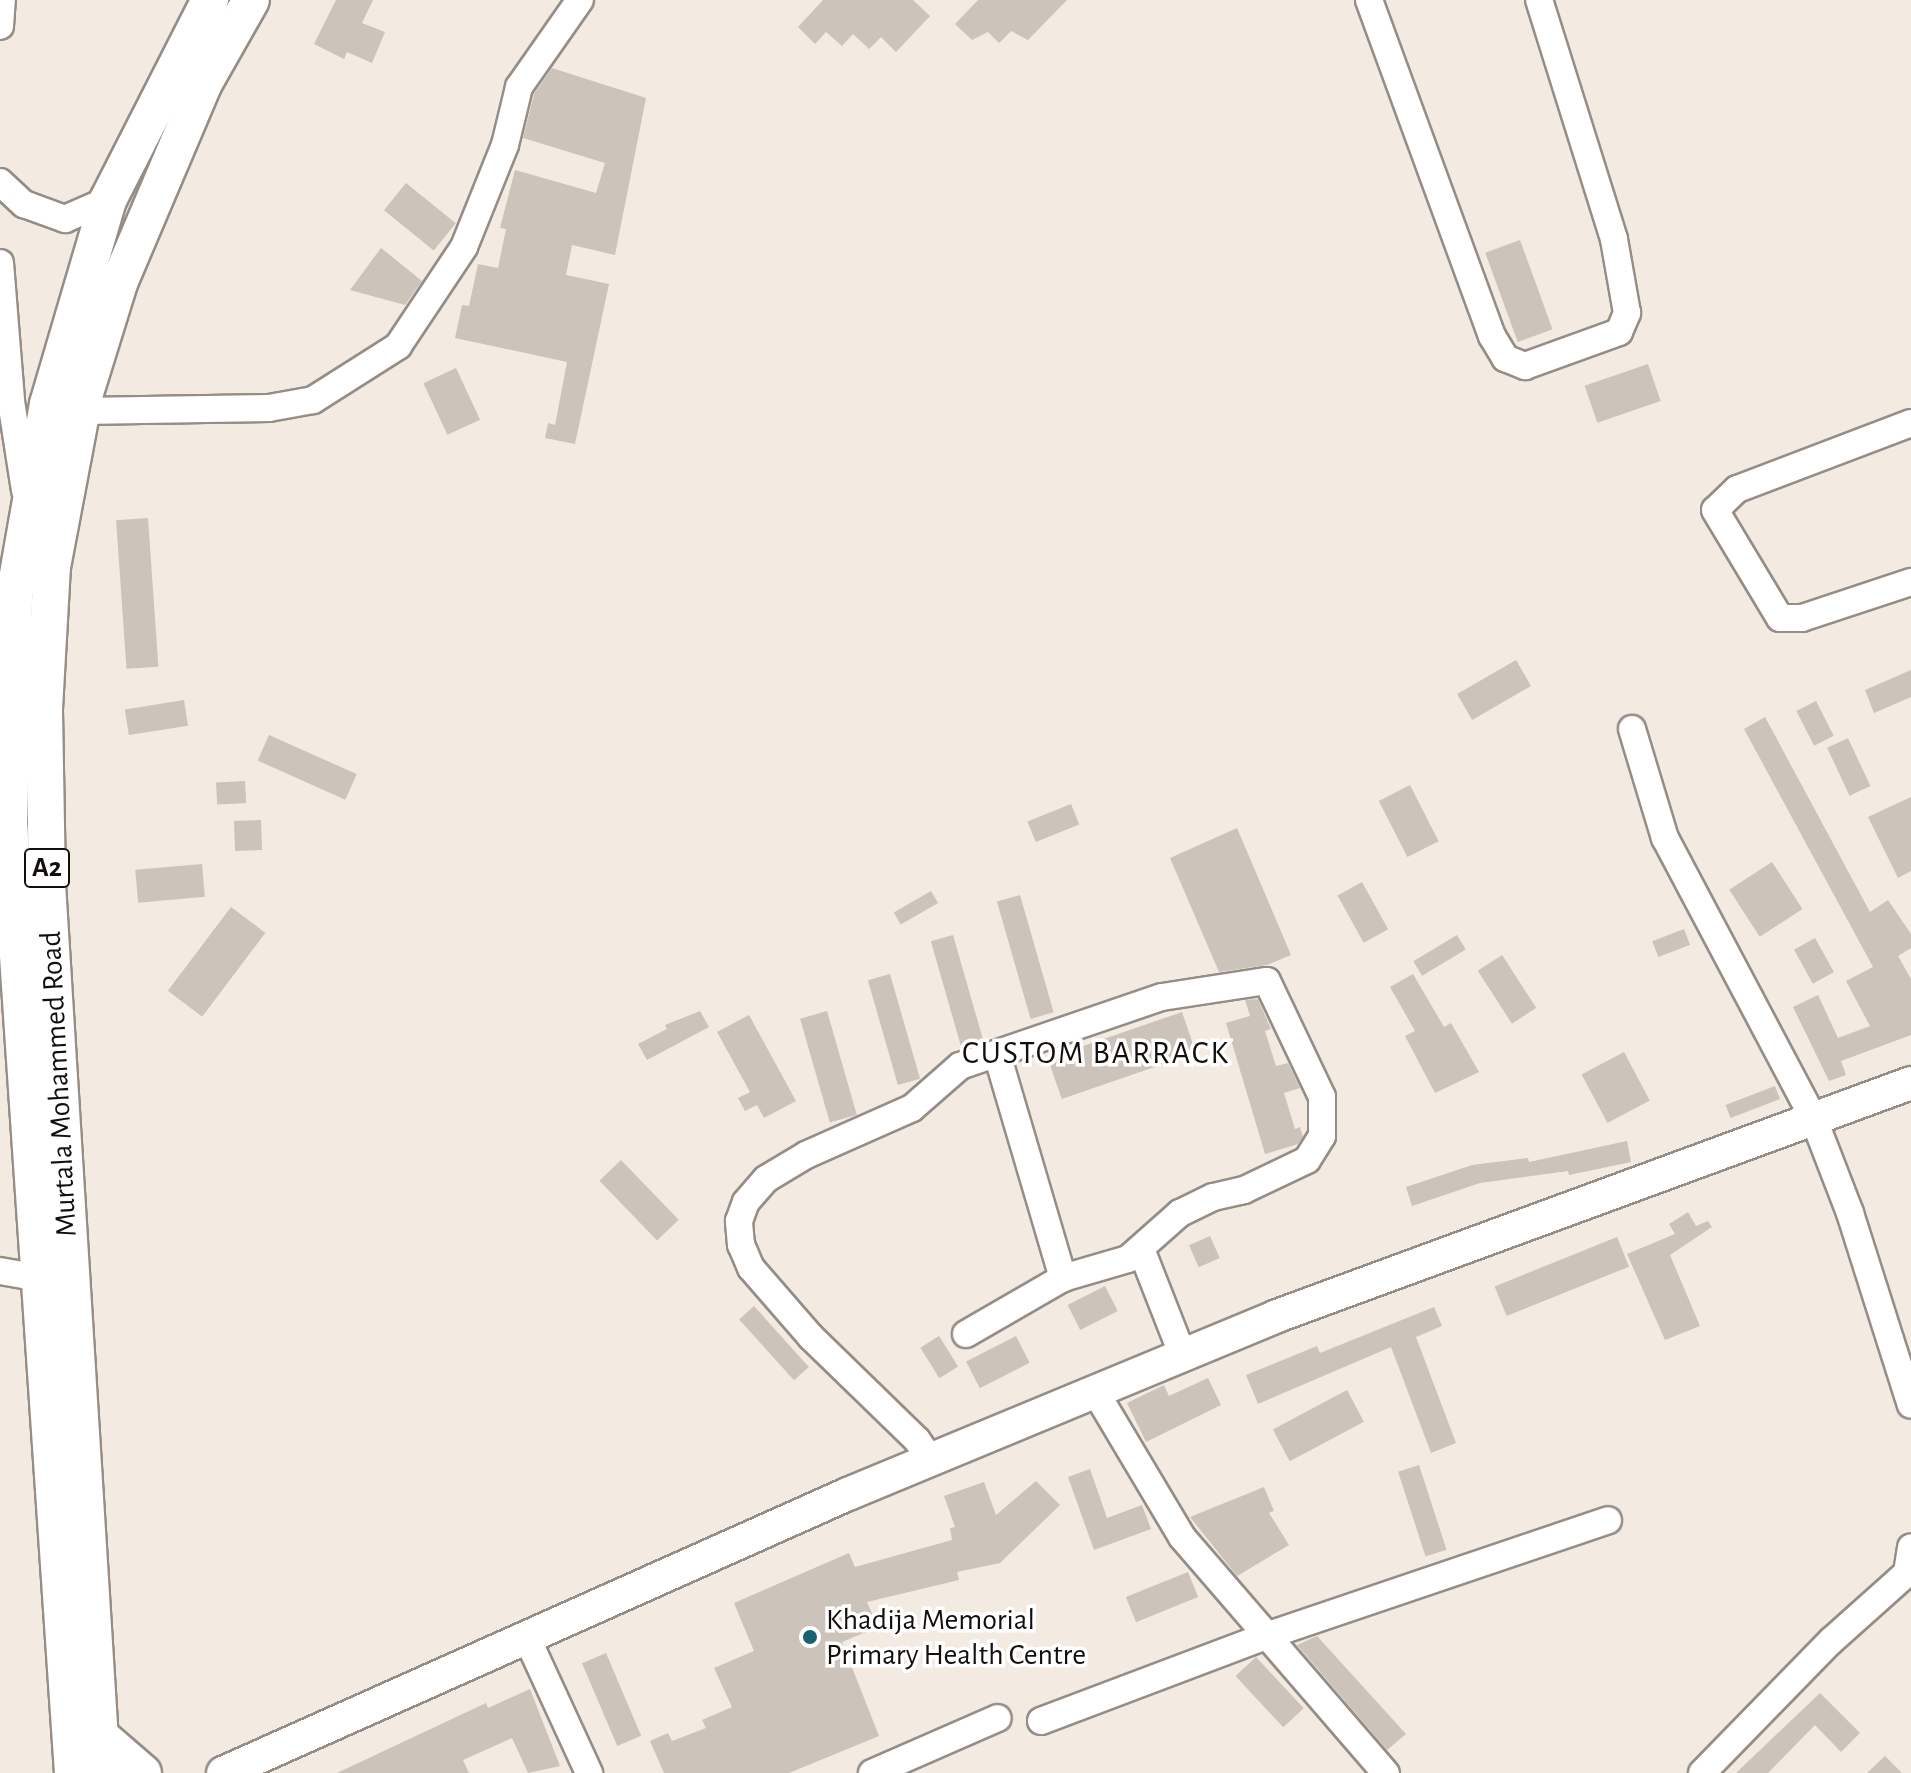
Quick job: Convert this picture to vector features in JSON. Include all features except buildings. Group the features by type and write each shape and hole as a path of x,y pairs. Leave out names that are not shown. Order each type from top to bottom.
{"highway":[{"name":"Murtala Mohammed Road","path":"102,1773 81,1750 39,1278 9,822 14,597 48,404 108,200 210,0"},
{"name":"Murtala Mohammed Road","path":"81,1750 44,792 52,567 81,411 119,283 158,180 204,83 251,0"},
{"path":"46,1773 81,1750 143,1773"}],"main road":[{"path":"223,1773 931,1460 1095,1391 1379,1275 1911,1083"}],"street":[{"path":"0,26 2,0"},
{"path":"81,411 269,408 313,400 398,346 464,247 505,145 519,87 580,0"},
{"path":"1369,0 1492,336 1505,358 1525,366 1619,332 1627,313 1614,239 1539,0"},
{"path":"0,182 24,204 65,219 108,200"},
{"path":"0,263 11,401 29,510"},
{"path":"1911,423 1737,489 1715,510 1780,618 1802,618 1911,582"},
{"path":"1632,729 1665,838 1813,1117 1855,1226 1911,1405"},
{"path":"931,1460 917,1440 820,1347 751,1268 741,1245 739,1221 746,1202 766,1179 806,1155 912,1108 960,1066 1162,997 1222,991 1262,979 1271,986 1322,1097 1325,1122 1317,1148 1295,1169 1180,1213 1128,1259 1063,1278 966,1334"},
{"path":"997,1054 1063,1278"},
{"path":"1141,1249 1183,1356"},
{"path":"0,1271 39,1278"},
{"path":"1095,1391 1182,1537 1386,1773"},
{"path":"1041,1721 1266,1636 1608,1520"},
{"path":"1702,1773 1831,1641 1910,1566"},
{"path":"527,1638 589,1773"},
{"path":"872,1773 998,1718"}],"place":[{"name":"Khadija Memorial Primary Health Centre","path":"810,1637"}],"district":[{"name":"CUSTOM BARRACK","path":"1096,1053"}]}
